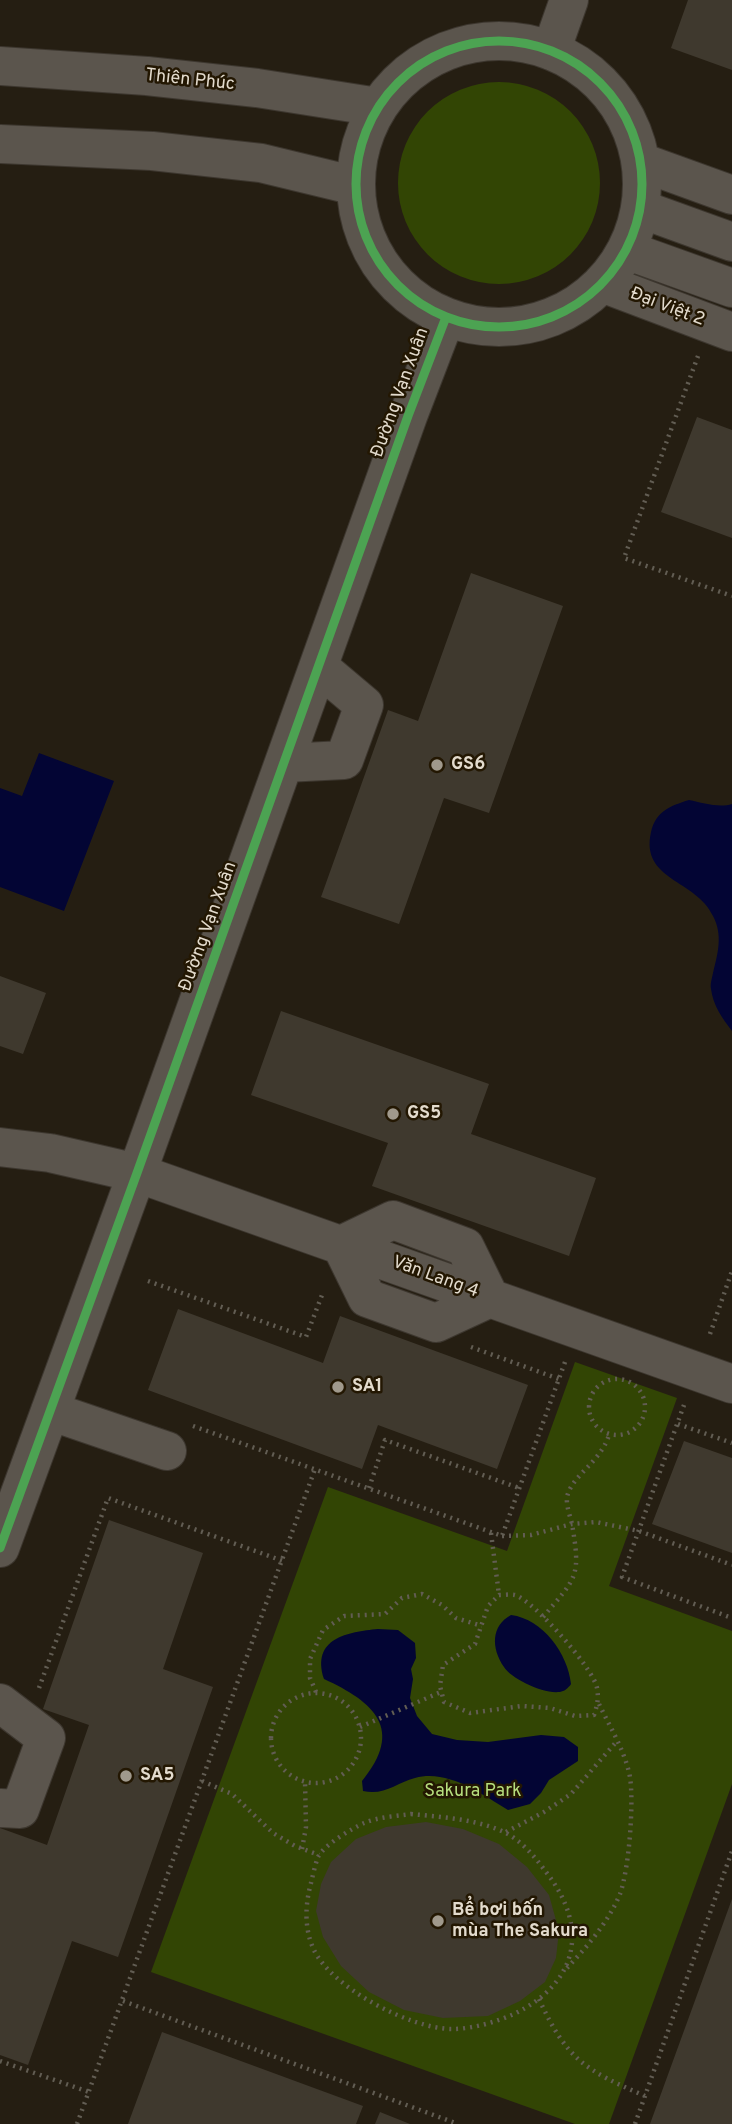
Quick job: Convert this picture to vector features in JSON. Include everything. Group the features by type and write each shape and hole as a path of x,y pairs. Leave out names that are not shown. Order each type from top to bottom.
{"street":[{"path":"551,51 569,0"},
{"path":"496,41 524,43 551,51 576,64 598,81 617,102 631,126 643,181 633,236 603,283 581,301 557,314 530,323 502,326 474,324 446,317 399,286 381,265 368,240 359,214 356,186 358,158 366,131 379,107 396,85 417,66 442,53 496,41"},
{"name":"Thiên Phúc","path":"0,66 147,76 257,88 379,107"},
{"path":"0,144 152,151 261,163 356,186"},
{"path":"640,162 732,195"},
{"path":"640,208 732,242"},
{"path":"626,250 732,288"},
{"name":"Đại Việt 2","path":"603,283 732,332"},
{"name":"Đường Vạn Xuân","path":"0,1548 446,317"},
{"path":"285,763 345,760 364,705 319,667"},
{"name":"Văn Lang 4","path":"0,1147 50,1153 138,1173 732,1384"},
{"path":"50,1411 176,1437"},
{"path":"0,1808 20,1809 46,1738 14,1693"}],"path":[{"path":"699,355 624,558 732,596"},
{"path":"710,1334 732,1271"},
{"path":"148,1280 306,1337 322,1295"},
{"path":"465,1345 559,1379"},
{"path":"502,1536 566,1358"},
{"path":"611,1379 626,1379 639,1387 646,1401 645,1415 637,1428 630,1432 624,1435 609,1435 596,1426 589,1413 589,1398 597,1386 611,1379"},
{"path":"685,1402 622,1577 732,1618"},
{"path":"678,1424 732,1443"},
{"path":"543,1617 575,1576 577,1560 567,1499 575,1480 592,1465 605,1447 609,1435"},
{"path":"176,1437 315,1469 502,1536 531,1535 572,1524 596,1522 639,1531 732,1565"},
{"path":"369,1488 385,1440 519,1488"},
{"path":"78,2124 315,1469"},
{"path":"14,1693 39,1688 108,1498 283,1561"},
{"path":"491,1532 499,1595"},
{"path":"316,1692 310,1678 310,1659 323,1630 344,1616 385,1614 402,1598 422,1594 442,1605 456,1618 482,1626"},
{"path":"499,1595 516,1595 543,1617 576,1652 597,1686 598,1703 594,1715 575,1716 550,1708 522,1706 470,1713 444,1702 440,1686 443,1665 475,1644 488,1606 499,1595"},
{"path":"316,1692 336,1697 352,1709 360,1727 360,1748 352,1766 336,1779 316,1783 296,1778 280,1765 271,1747 271,1727 281,1709 297,1696 316,1692"},
{"path":"360,1727 441,1692"},
{"path":"564,1971 572,1950 573,1930 568,1908 531,1852 505,1833 443,1817 411,1814 366,1822 340,1836 319,1855 309,1890 306,1924 315,1951 332,1974 370,2002 406,2020 452,2029 498,2021 534,2004 583,1951 621,1892 631,1810 630,1777 617,1741 598,1703"},
{"path":"505,1833 570,1794 617,1741"},
{"path":"202,1781 232,1794 273,1833 319,1855"},
{"path":"302,1849 306,1827 305,1781"},
{"path":"635,2124 732,1851"},
{"path":"539,1999 552,2028 575,2059 604,2078 645,2096"},
{"path":"122,2001 458,2124"},
{"path":"0,2061 89,2092"}],"green space":[{"path":"499,82 538,90 571,111 592,144 600,183 592,222 571,255 538,276 499,284 460,276 427,255 406,222 398,183 406,144 427,111 460,90"},
{"name":"Sakura Park","path":"575,1362 677,1398 609,1586 732,1631 732,1784 609,2124 575,2124 151,1972 328,1487 507,1551"}],"shaded area":[{"path":"39,753 114,781 64,911 0,887 0,788 22,796"},
{"path":"689,800 716,805 732,804 732,1031 718,1011 711,989 719,944 713,916 695,894 661,870 654,861 650,848 653,825 660,814"},
{"path":"511,1615 533,1623 552,1640 569,1673 571,1684 565,1690 557,1692 531,1686 514,1677 504,1667 497,1652 495,1638 500,1625"},
{"path":"398,1630 415,1643 416,1658 411,1669 413,1679 410,1698 417,1716 432,1734 457,1740 488,1742 541,1735 564,1737 578,1747 578,1761 549,1780 530,1804 508,1810 475,1790 440,1777 415,1778 377,1792 363,1791 362,1781 375,1763 381,1746 382,1732 378,1719 357,1697 324,1679 321,1665 327,1646 335,1640 355,1632"}],"building":[{"path":"688,0 732,0 732,70 671,48"},
{"path":"697,417 732,430 732,538 661,512"},
{"name":"GS6","path":"471,573 563,606 489,813 444,798 399,924 321,897 388,710 418,721"},
{"path":"0,976 46,993 23,1054 0,1046"},
{"name":"GS5","path":"281,1011 489,1084 471,1134 596,1178 569,1256 372,1186 388,1143 251,1095"},
{"name":"SA1","path":"178,1309 323,1363 340,1316 528,1385 497,1469 378,1425 362,1469 148,1390"},
{"path":"684,1441 732,1458 732,1553 652,1524"},
{"name":"SA5","path":"109,1520 203,1553 163,1669 213,1687 118,1957 72,1941 28,2065 0,2055 0,1828 47,1845 89,1725 43,1709"},
{"name":"Bể bơi bốn mùa The Sakura","path":"426,1822 463,1829 499,1844 527,1867 549,1895 559,1931 556,1958 545,1982 520,2001 488,2016 443,2018 404,2010 369,1992 341,1966 323,1937 316,1911 321,1884 331,1862 356,1839 386,1827"},
{"path":"732,1899 732,2124 650,2124"},
{"path":"162,2032 363,2106 356,2124 128,2124"},
{"path":"380,2112 410,2124 375,2124"}],"cycle path":[{"path":"499,41 527,44 554,52 578,65 600,83 618,105 631,129 639,156 642,184 639,212 631,239 618,263 600,285 578,303 554,316 527,324 499,327 471,324 444,316 420,303 398,285 380,263 367,239 359,212 356,184 359,156 367,129 380,105 398,83 420,65 444,52 471,44 499,41"},
{"path":"0,1548 446,317"}],"place":[{"name":"GS6","path":"437,765"},
{"name":"GS5","path":"393,1114"},
{"name":"SA1","path":"338,1387"},
{"name":"SA5","path":"126,1776"},
{"name":"Bể bơi bốn mùa The Sakura","path":"438,1921"}]}
